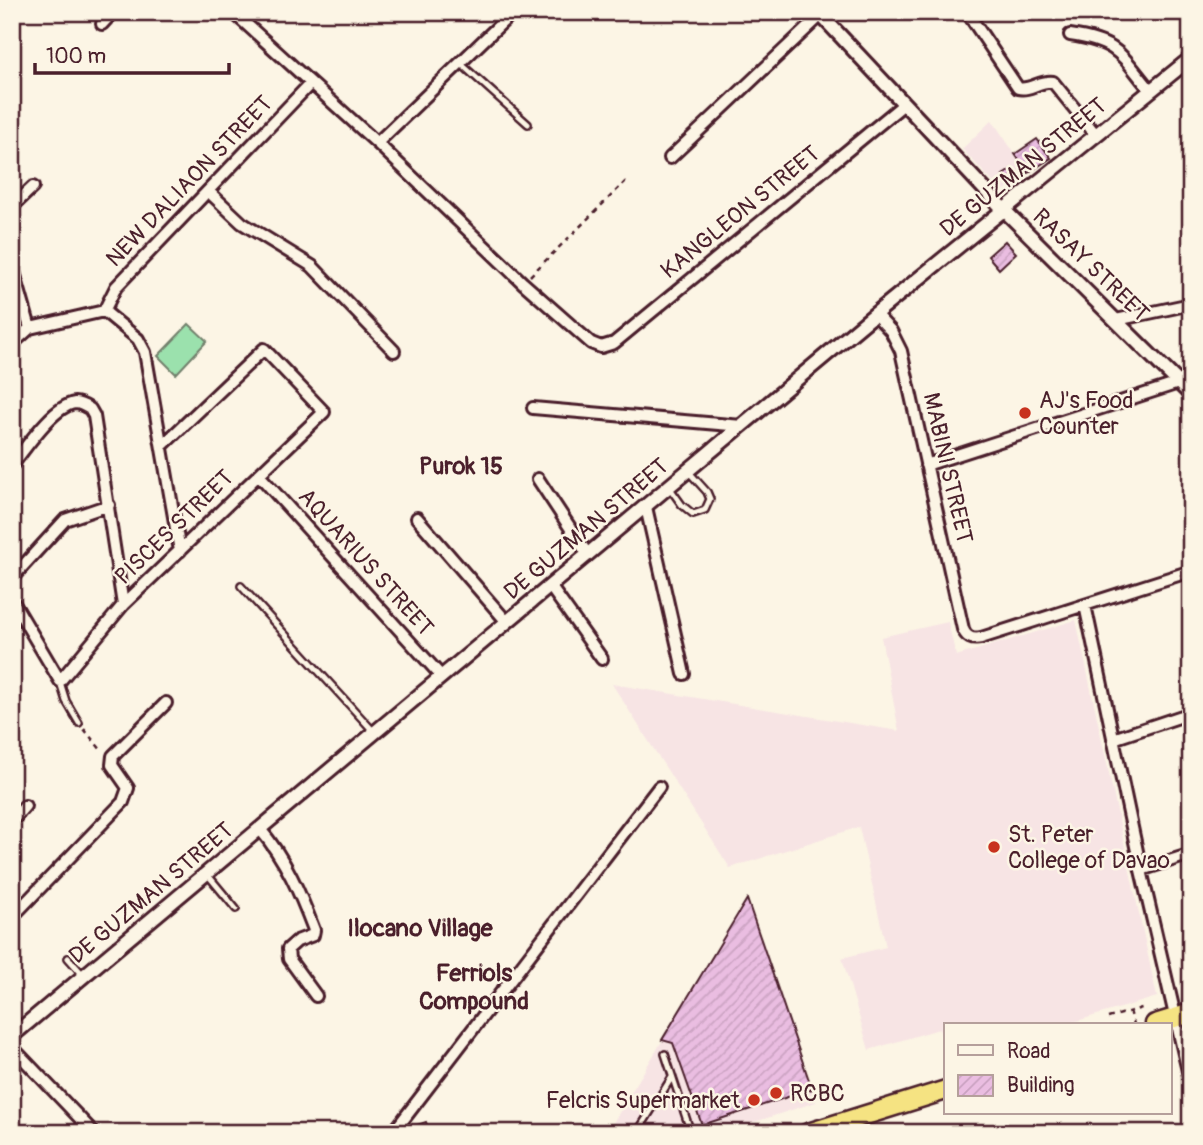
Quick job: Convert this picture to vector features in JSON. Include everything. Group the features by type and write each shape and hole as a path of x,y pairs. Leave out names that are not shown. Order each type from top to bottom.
{"highway":[{"path":"1158,1023 1183,1016"},
{"path":"808,1133 944,1091"}],"street":[{"path":"102,24 113,12"},
{"path":"233,12 377,143 523,283"},
{"path":"377,143 513,12"},
{"path":"967,12 1018,88 1026,89 1040,82 1053,82 1096,135"},
{"path":"670,159 820,14"},
{"name":"RASAY STREET","path":"820,14 1003,209 1116,320 1184,380 1191,394"},
{"path":"1070,35 1110,44 1151,91"},
{"name":"DE GUZMAN STREET","path":"12,1037 875,314 1191,58"},
{"name":"NEW DALIAON STREET","path":"104,311 116,287 310,84"},
{"name":"KANGLEON STREET","path":"523,283 592,343 601,347 611,345 905,104"},
{"path":"12,207 33,187"},
{"path":"208,191 242,223 312,266 394,351"},
{"path":"12,265 30,328"},
{"path":"1116,320 1191,304"},
{"path":"12,344 30,328 104,311 143,345 180,551"},
{"name":"MABINI STREET","path":"875,314 891,331 901,351 963,629 969,637 981,638 1085,605"},
{"name":"PISCES STREET","path":"60,681 123,605 324,412 264,349 162,446"},
{"path":"926,465 1184,380"},
{"path":"12,465 57,414 75,403 90,409 94,415 123,605"},
{"path":"533,408 742,426"},
{"name":"AQUARIUS STREET","path":"259,475 442,677"},
{"path":"538,479 588,555"},
{"path":"12,579 65,520 109,505"},
{"path":"646,507 684,674"},
{"path":"417,518 507,622"},
{"path":"1191,571 1085,605 1141,870 1183,1016 1191,1084"},
{"path":"550,586 602,659"},
{"path":"12,600 60,681"},
{"path":"12,918 127,797 128,788 114,769 112,761 116,752 166,703"},
{"path":"1114,739 1191,713"},
{"path":"393,1133 659,787"},
{"path":"12,821 25,806"},
{"path":"260,829 277,849 294,878 314,930 313,935 297,940 288,949 289,959 316,996"},
{"path":"1141,870 1191,854"},
{"path":"12,1047 94,1133"}],"lane":[{"path":"460,63 528,124"},
{"path":"669,487 688,512 693,514 705,510 710,499 707,492 688,471"},
{"path":"241,586 375,733"},
{"path":"60,681 66,701 79,723"},
{"path":"207,874 236,909"},
{"path":"68,958 84,976"},
{"path":"665,1055 691,1133"},
{"path":"637,1133 672,1077"}],"path":[{"path":"523,283 627,180"},
{"path":"79,723 112,761"},
{"path":"1108,1018 1145,1007"},
{"path":"1130,1011 1134,1023"}],"shaded area":[{"path":"992,120 1028,173 1002,192 962,149"},
{"name":"St. Peter College of Davao","path":"1076,620 1157,997 1070,1023 944,1023 944,1044 939,1029 869,1050 842,958 886,947 859,827 730,868 612,684 899,731 881,637 948,622 956,656"},
{"path":"747,899 816,1102 721,1133 607,1133"}],"green space":[{"path":"189,324 207,341 176,374 158,356"}],"building":[{"path":"1037,139 1051,158 1028,173 1015,154"},
{"path":"1012,169 1019,178 1010,185 1003,175"},
{"path":"1005,241 1016,253 999,269 988,256"},
{"path":"747,899 812,1089 702,1125 673,1043 662,1040"},
{"path":"426,1122 430,1133 405,1133 408,1128"}],"place":[{"name":"AJ's Food Counter","path":"1025,413"},
{"name":"St. Peter College of Davao","path":"994,847"},
{"name":"RCBC","path":"776,1093"},
{"name":"Felcris Supermarket","path":"754,1100"}],"district":[{"name":"Purok 15","path":"461,466"},
{"name":"Ilocano Village","path":"420,928"},
{"name":"Ferriols Compound","path":"474,987"}]}
